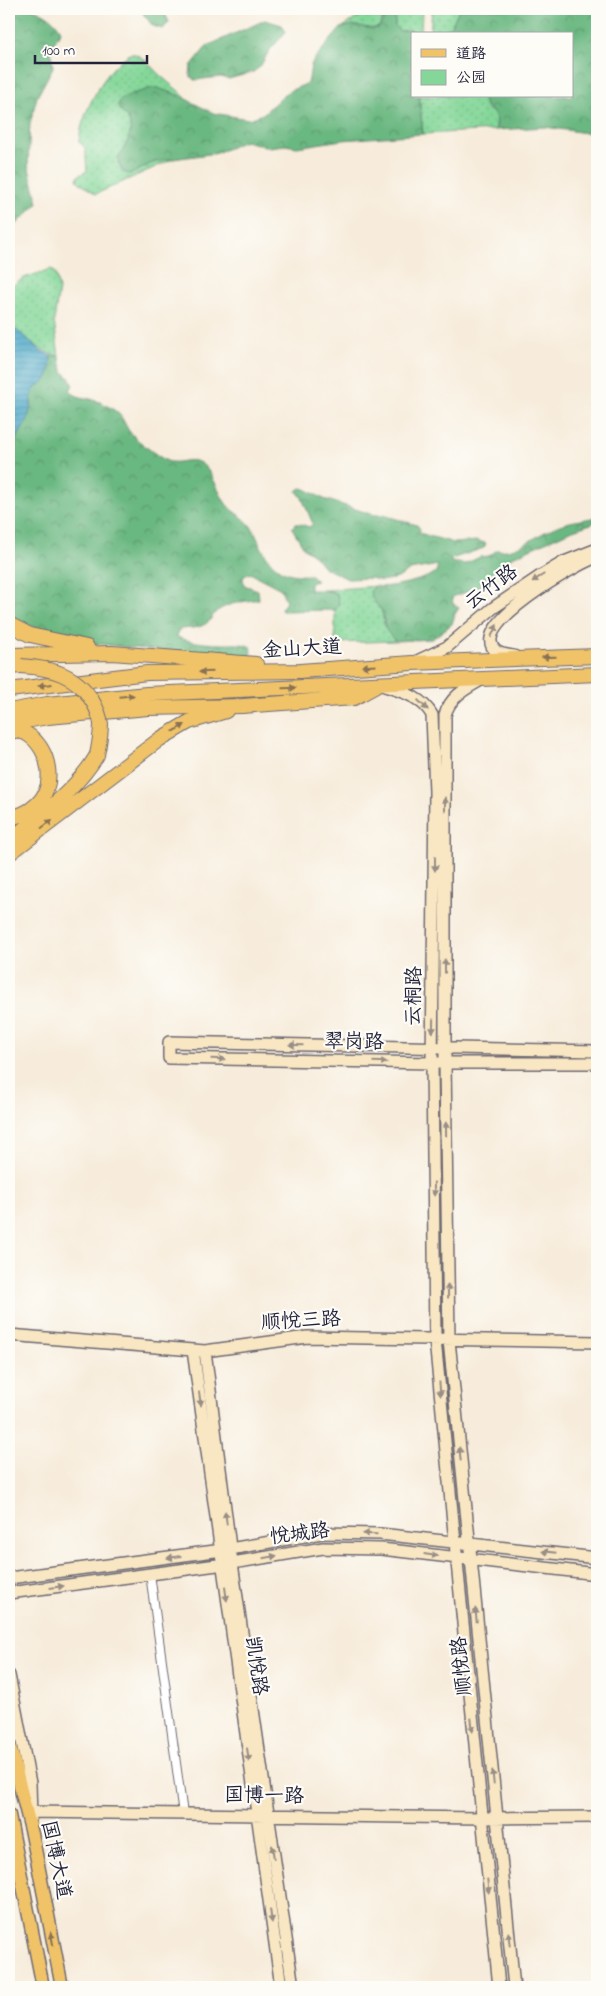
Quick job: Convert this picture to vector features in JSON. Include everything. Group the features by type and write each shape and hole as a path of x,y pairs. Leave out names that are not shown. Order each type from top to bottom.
{"highway":[{"path":"9,624 30,635 112,653"},
{"path":"9,655 112,653 324,669"},
{"name":"金山大道","path":"9,690 146,673 300,671 412,663 597,656"},
{"path":"9,841 74,786 87,771 97,755 101,722 96,707 87,691 73,679 60,672 44,668 15,666"},
{"name":"金山大道","path":"9,711 47,704 148,694 597,674"},
{"path":"9,724 48,717 148,708 242,706 354,698 380,684"},
{"path":"9,854 160,739 189,722 242,706"},
{"path":"9,730 27,734 38,744 46,758 49,776 46,792 37,804 24,814 9,818"}],"main road":[{"name":"云竹路","path":"412,663 447,647 493,608 539,577 564,562 597,549"},
{"name":"云竹路","path":"521,658 496,651 490,639 496,626 544,585 568,570 597,557"},
{"name":"云桐路","path":"449,1340 445,1048 445,716 448,706 455,696 484,678"},
{"name":"云桐路","path":"380,684 418,700 427,706 432,715 435,792 432,1063 435,1340"},
{"name":"翠岗路","path":"597,1051 170,1042 169,1058 432,1063 597,1063"},
{"name":"顺悦三路","path":"9,1335 199,1351 307,1338 597,1342"},
{"name":"顺悦路","path":"435,1340 499,1987"},
{"name":"顺悦路","path":"449,1340 514,1987"},
{"name":"凯悦路","path":"199,1351 262,1816 281,1987"},
{"name":"悦城路","path":"9,1578 225,1550 322,1533 380,1534 597,1558"},
{"name":"悦城路","path":"9,1593 227,1564 323,1548 381,1549 597,1574"},
{"path":"9,1675 30,1783 32,1834"},
{"name":"国博大道","path":"9,1742 32,1834 62,1987"},
{"name":"国博一路","path":"31,1812 481,1818 597,1817"},
{"name":"国博大道","path":"9,1815 10,1830 42,1986"},
{"name":"凯悦路","path":"262,1816 293,1987"}],"street":[{"path":"150,1574 183,1814"}],"green space":[{"path":"27,8 37,10 53,20 61,31 51,53 53,67 37,97 30,123 28,165 38,203 9,232 9,9"},
{"path":"139,9 163,9 169,22 163,29 153,26"},
{"path":"371,9 422,9 421,32 411,30 400,31 395,26 394,14 382,19 379,27 350,26 341,28"},
{"path":"432,9 459,9 453,23 446,32 430,32"},
{"path":"459,9 597,9 597,132 586,133 545,127 496,130 496,118 483,99 574,98 574,32 446,32 453,23"},
{"path":"387,14 395,14 395,26 400,31 411,30 414,32 411,32 411,98 419,98 423,134 342,140 297,147 285,145 269,147 245,141 217,153 160,161 130,174 124,172 121,168 118,162 129,137 130,127 129,121 118,105 121,99 126,96 158,88 178,95 213,113 248,119 263,114 287,92 306,84 315,58 341,28 353,25 373,29 379,27"},
{"path":"265,20 282,25 286,32 269,51 260,67 253,72 229,79 221,77 194,80 190,75 191,66 207,46"},
{"path":"132,53 145,60 189,101 171,93 155,90 140,92 121,99 118,105 127,118 130,133 125,148 119,156 121,170 131,174 151,163 166,158 173,159 96,194 77,180 78,176 87,171 85,148 79,142 84,118 96,92 113,68"},
{"path":"419,98 484,98 487,109 495,115 496,130 423,134"},
{"path":"51,269 55,272 59,289 54,321 59,356 44,351 14,330 9,330 9,288 24,278"},
{"path":"51,356 59,356 63,372 73,384 70,391 78,396 99,402 117,412 129,431 156,454 170,462 193,461 204,465 227,505 251,527 263,551 273,564 285,572 311,575 317,581 310,583 310,590 326,590 337,594 339,603 335,610 282,611 281,609 286,602 281,589 250,573 243,577 244,585 258,590 259,599 222,608 202,625 195,628 179,629 177,637 195,642 240,644 251,647 251,655 242,656 153,650 91,642 34,628 9,616 9,458 14,443 27,421 34,389 47,379 50,371"},
{"path":"301,488 324,499 374,515 383,515 417,525 420,529 419,533 454,543 477,541 486,543 484,548 451,559 451,562 465,564 480,557 489,556 497,550 512,549 520,546 548,530 565,523 597,517 597,522 570,531 510,558 500,572 487,579 478,588 452,597 453,604 459,608 452,624 432,639 395,641 386,630 382,611 371,597 370,591 376,586 398,585 424,578 436,572 438,565 410,570 398,578 381,581 371,578 348,579 325,568 315,556 304,548 292,528 295,524 309,527 313,524 297,491"},
{"path":"376,586 373,588 374,601 382,611 384,625 395,641 335,643 335,610 339,603 334,592 326,590"}],"water":[{"path":"9,330 18,331 41,351 51,356 50,371 47,379 34,389 27,421 14,443 9,458"}]}
